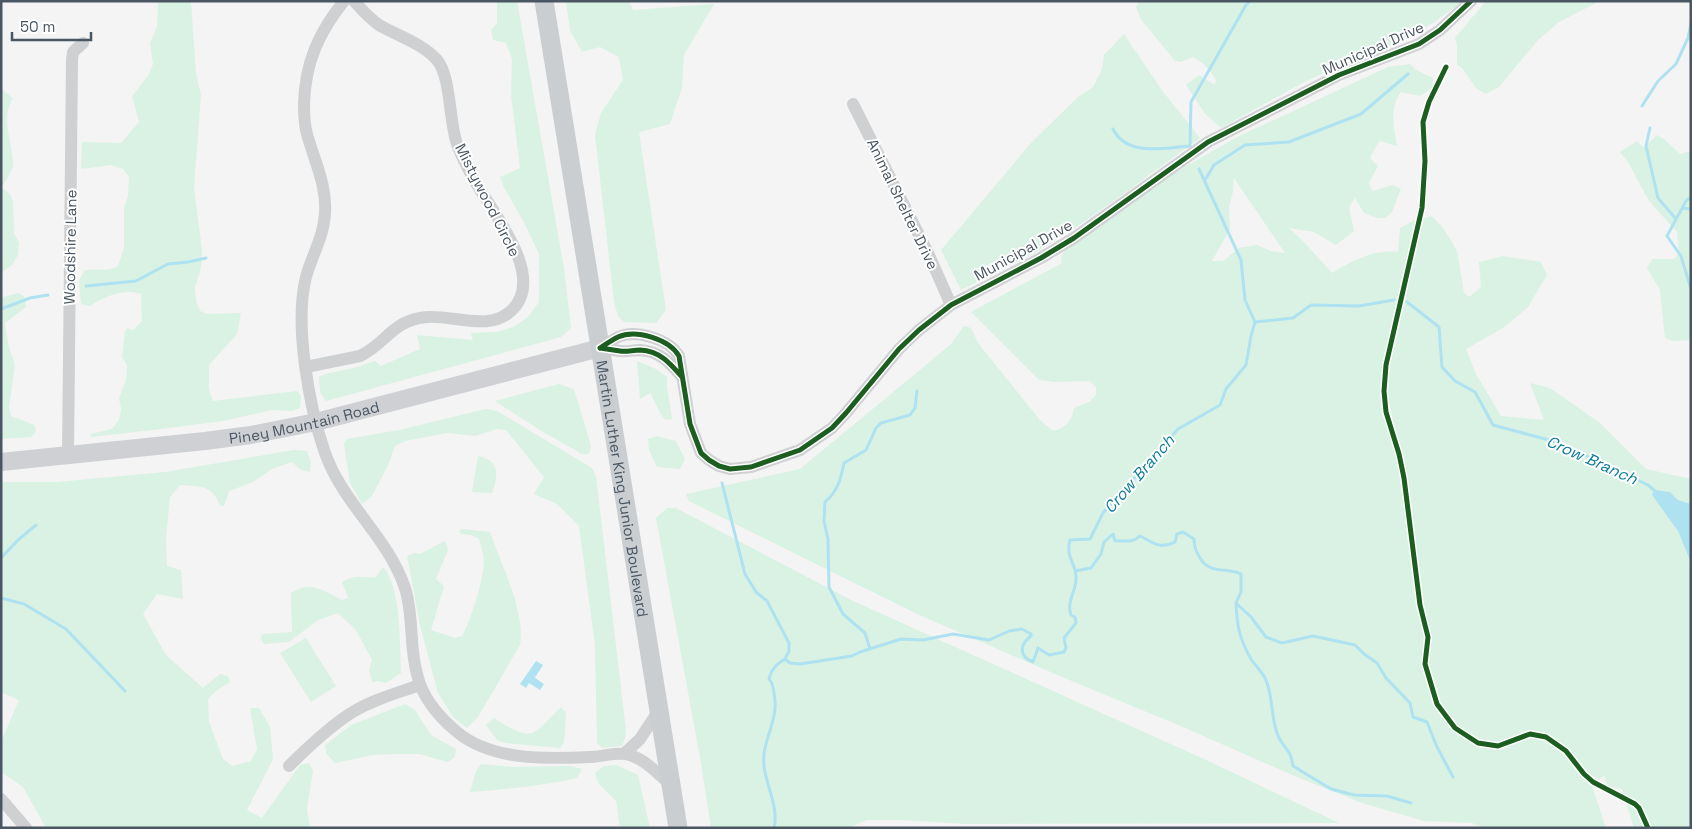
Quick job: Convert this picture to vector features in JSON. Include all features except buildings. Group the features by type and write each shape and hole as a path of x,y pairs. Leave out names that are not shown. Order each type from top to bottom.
{"main road":[{"name":"Martin Luther King Junior Boulevard","path":"544,1 678,828"}],"street":[{"path":"344,1 318,40 309,62 305,89 304,120 307,136 322,182 325,214 319,243 306,278 302,324 303,347 316,422 332,471 340,487 382,542 398,570 411,612 416,673 420,685 431,704 446,722 474,744 516,756 565,758 632,755 644,762 671,785"},
{"name":"Mistywood Circle","path":"306,367 368,353 395,328 414,319 441,317 486,321 498,320 512,310 520,298 523,283 520,262 514,244 477,185 457,144 444,74 438,61 422,48 369,18 354,1"},
{"name":"Municipal Drive","path":"600,348 619,336 636,335 653,337 667,343 675,350 679,356 690,424 701,454 719,466 730,468 750,467 800,450 832,428 846,414 899,349 919,330 951,305 1041,258 1074,238 1208,142 1339,75 1419,44 1440,30 1471,1"},
{"name":"Woodshire Lane","path":"68,454 72,60 73,52 83,43"},
{"name":"Animal Shelter Drive","path":"853,104 929,255 951,305"},
{"name":"Piney Mountain Road","path":"1,462 212,440 316,422 600,348"},
{"path":"289,766 311,743 352,713 377,701 420,685"},
{"path":"624,754 640,739 659,710"},
{"path":"1,799 26,828"}],"green space":[{"path":"155,1 191,1 196,74 201,95 194,188 202,250 201,268 195,287 196,300 200,311 208,314 241,313 237,334 209,365 209,389 213,401 297,391 301,396 300,408 292,411 272,410 223,421 91,437 91,434 112,429 119,420 121,409 119,398 126,380 127,365 122,357 125,331 127,328 133,330 142,321 141,294 135,292 108,296 90,306 81,304 79,281 84,271 109,269 118,266 124,247 124,209 128,196 129,177 123,169 111,165 81,169 82,142 121,143 139,122 132,96 148,76 153,64 150,43 157,27 158,4"},
{"path":"497,1 517,1 564,268 571,328 561,337 326,401 320,392 319,377 325,374 375,361 381,366 420,349 417,335 473,340 471,333 497,332 513,327 528,317 539,302 539,254 500,177 520,168 511,95 512,59 506,43 493,40 491,30 497,23"},
{"path":"566,1 629,1 633,10 714,4 684,55 682,88 670,124 639,132 666,310 656,323 624,322 618,316 614,302 595,135 601,113 623,80 619,57 600,47 582,52 570,31"},
{"path":"1139,1 1461,1 1433,23 1402,42 1365,54 1304,82 1221,128 1205,114 1186,85 1199,75 1215,85 1216,80 1214,76 1204,64 1193,57 1181,62 1175,61 1140,18 1136,7"},
{"path":"1486,1 1600,1 1559,22 1539,39 1499,87 1486,94 1476,88 1462,68 1457,65 1455,38"},
{"path":"1124,34 1161,89 1200,138 1072,230 1019,261 961,290 941,250 1031,143 1078,97 1093,87 1102,69 1104,55"},
{"path":"1410,64 1416,70 1433,78 1433,87 1420,96 1401,92 1397,98 1394,111 1397,146 1379,141 1370,158 1378,166 1369,183 1372,191 1393,185 1401,189 1392,212 1385,218 1377,218 1364,213 1355,198 1349,207 1354,231 1336,245 1314,232 1289,228 1332,273 1355,260 1372,254 1398,252 1400,228 1413,221 1432,216 1444,229 1457,251 1464,293 1469,297 1481,287 1479,262 1503,256 1541,262 1547,275 1528,307 1503,328 1466,349 1476,374 1501,416 1544,420 1530,383 1550,388 1600,423 1646,469 1691,479 1691,504 1678,500 1670,492 1652,495 1678,531 1691,564 1691,828 1634,828 1622,789 1607,786 1604,775 1599,780 1588,773 1606,828 1482,828 1472,823 1424,821 1362,803 1299,778 917,614 689,501 686,494 800,469 950,345 964,326 971,328 978,343 1040,420 1053,431 1065,426 1072,417 1074,408 1089,402 1096,395 1096,387 1090,381 1055,382 1039,380 971,312 1062,263 1061,257 1064,251 1160,181 1239,136 1388,67","holes":["1234,178 1285,253 1271,251 1257,245 1239,248 1223,261 1212,261 1230,229 1229,208","1386,350 1391,355 1387,390 1407,482 1419,579 1415,579 1399,468 1386,418 1382,384"]},
{"path":"1,89 13,98 7,114 7,122 13,166 2,188 11,195 14,233 19,243 18,255 12,265 1,273"},
{"path":"1656,135 1663,138 1680,154 1691,151 1691,340 1672,341 1665,338 1660,290 1647,268 1652,259 1674,259 1679,253 1677,232 1649,201 1628,162 1620,152 1637,141 1643,147"},
{"path":"18,293 24,296 26,307 5,323 9,347 15,365 9,408 11,416 35,425 36,431 31,437 1,439 1,295 3,297"},
{"path":"637,361 656,369 667,377 672,419 666,420 664,418 650,393 640,399"},
{"path":"559,384 574,389 591,446 589,454 582,454 543,432 495,401"},
{"path":"486,409 497,411 592,468 596,476 626,730 622,746 602,748 597,743 595,645 579,526 557,504 534,494 544,477 506,430 497,429 475,436 447,433 405,441 395,446 389,463 372,496 362,504 350,483 344,444 347,439 399,430"},
{"path":"657,436 676,441 685,459 680,469 657,467 649,450 648,439"},
{"path":"294,450 307,451 311,462 310,472 301,470 292,462 272,469 253,482 229,491 224,506 220,506 213,494 205,488 180,485 170,497 166,539 167,566 181,570 183,599 157,594 143,614 166,655 203,688 220,674 228,676 230,682 208,699 209,722 223,759 232,766 251,761 257,749 250,708 259,708 270,727 273,759 247,810 262,818 300,765 309,763 313,771 307,809 310,828 46,828 23,787 1,772 1,742 19,700 1,692 1,482 57,482 165,472"},
{"path":"478,456 491,461 496,470 496,481 492,493 472,492"},
{"path":"667,508 676,508 851,600 1206,760 1339,823 967,824 867,820 849,828 711,828 701,763 656,518"},
{"path":"462,529 490,532 516,604 521,632 520,645 478,717 467,728 453,717 438,693 420,625 407,556 414,553 420,554 446,542 448,550 436,579 444,586 431,630 455,638 462,636 476,600 484,563 479,539 471,535 461,534 459,531"},
{"path":"383,567 389,576 393,588 400,633 401,673 386,683 372,682 369,670 372,660 356,630 338,613 318,620 289,642 264,644 261,639 262,634 292,632 291,593 304,587 311,587 323,590 342,600 348,598 342,582 356,577 376,577"},
{"path":"306,638 336,686 311,702 280,653"},
{"path":"405,704 415,710 431,735 456,749 455,757 448,762 419,754 373,755 335,763 326,753 325,745 351,725"},
{"path":"561,707 566,713 564,742 560,748 505,743 497,740 486,725 494,718 517,731 531,733 543,725"},
{"path":"481,764 512,767 569,766 582,769 577,778 564,781 470,792 476,771"},
{"path":"616,765 638,775 650,828 620,828 616,801 598,783 595,773 604,766"}],"water":[{"path":"1654,490 1670,492 1678,500 1691,504 1691,563 1678,531 1652,495"},
{"path":"536,661 543,665 536,676 533,675 544,684 540,690 529,683 526,688 520,684"}],"waterway":[{"path":"1113,129 1119,138 1127,144 1136,147 1157,149 1190,146 1191,102 1250,1"},
{"path":"1642,106 1658,81 1676,64 1688,38 1691,23"},
{"path":"1205,180 1214,165 1245,145 1289,142 1361,114 1408,74"},
{"path":"1650,128 1646,146 1658,198 1676,219"},
{"path":"1199,169 1241,260 1245,300 1255,322"},
{"path":"1691,197 1686,201 1667,236 1681,256 1691,289"},
{"path":"1682,208 1691,209"},
{"path":"86,286 136,281 168,264 206,258"},
{"path":"1,309 30,298 48,295"},
{"name":"Crow Branch","path":"774,828 775,810 765,773 764,754 775,709 773,687 769,679 771,672 777,665 785,659 790,663 800,664 852,656 901,639 923,640 953,634 989,640 1009,631 1022,629 1031,634 1022,650 1025,657 1033,662 1038,648 1049,655 1064,652 1066,648 1064,638 1076,623 1075,617 1071,615 1070,610 1070,601 1076,579 1075,569 1069,552 1070,540 1090,539 1103,513 1178,429 1220,405 1226,389 1246,365 1255,322 1293,318 1311,305 1359,306 1394,300"},
{"name":"Crow Branch","path":"1407,302 1439,327 1442,367 1455,381 1475,392 1493,425 1560,443 1648,485 1656,492"},
{"path":"870,649 865,633 843,614 829,587 828,539 824,521 825,502 836,489 844,463 866,450 876,428 881,423 910,415 915,408 917,391"},
{"path":"722,483 745,574 756,592 767,601 789,643 789,651 785,659"},
{"path":"1,558 36,525"},
{"path":"1075,571 1091,568 1101,554 1104,542 1113,534 1115,541 1131,541 1140,536 1156,544 1165,545 1175,542 1177,534 1183,532 1194,539 1197,553 1209,567 1241,574 1241,592 1236,603 1251,617 1266,637 1282,643 1313,636 1355,645 1377,663 1386,678 1410,703 1413,717 1427,722 1437,747 1453,777"},
{"path":"1,598 24,604 66,629 125,691"},
{"path":"1236,603 1241,638 1251,659 1268,685 1276,731 1289,753 1293,766 1331,789 1354,795 1387,796 1411,803"}],"cycle path":[{"path":"600,348 618,337 634,334 660,340 674,350 679,356 690,424 701,453 719,466 730,469 751,467 800,450 832,428 899,349 919,330 951,305 1041,258 1074,238 1208,142 1339,75 1419,44 1440,30 1471,1"},
{"path":"1446,67 1429,102 1423,122 1425,161 1422,208 1386,365 1384,391 1386,412 1404,478 1420,605 1428,637 1425,664 1437,704 1455,728 1478,743 1498,746 1530,734 1546,737 1566,751 1584,774 1593,782 1635,804 1639,808 1648,828"},
{"path":"600,348 623,351 640,350 659,355 682,377"}]}
